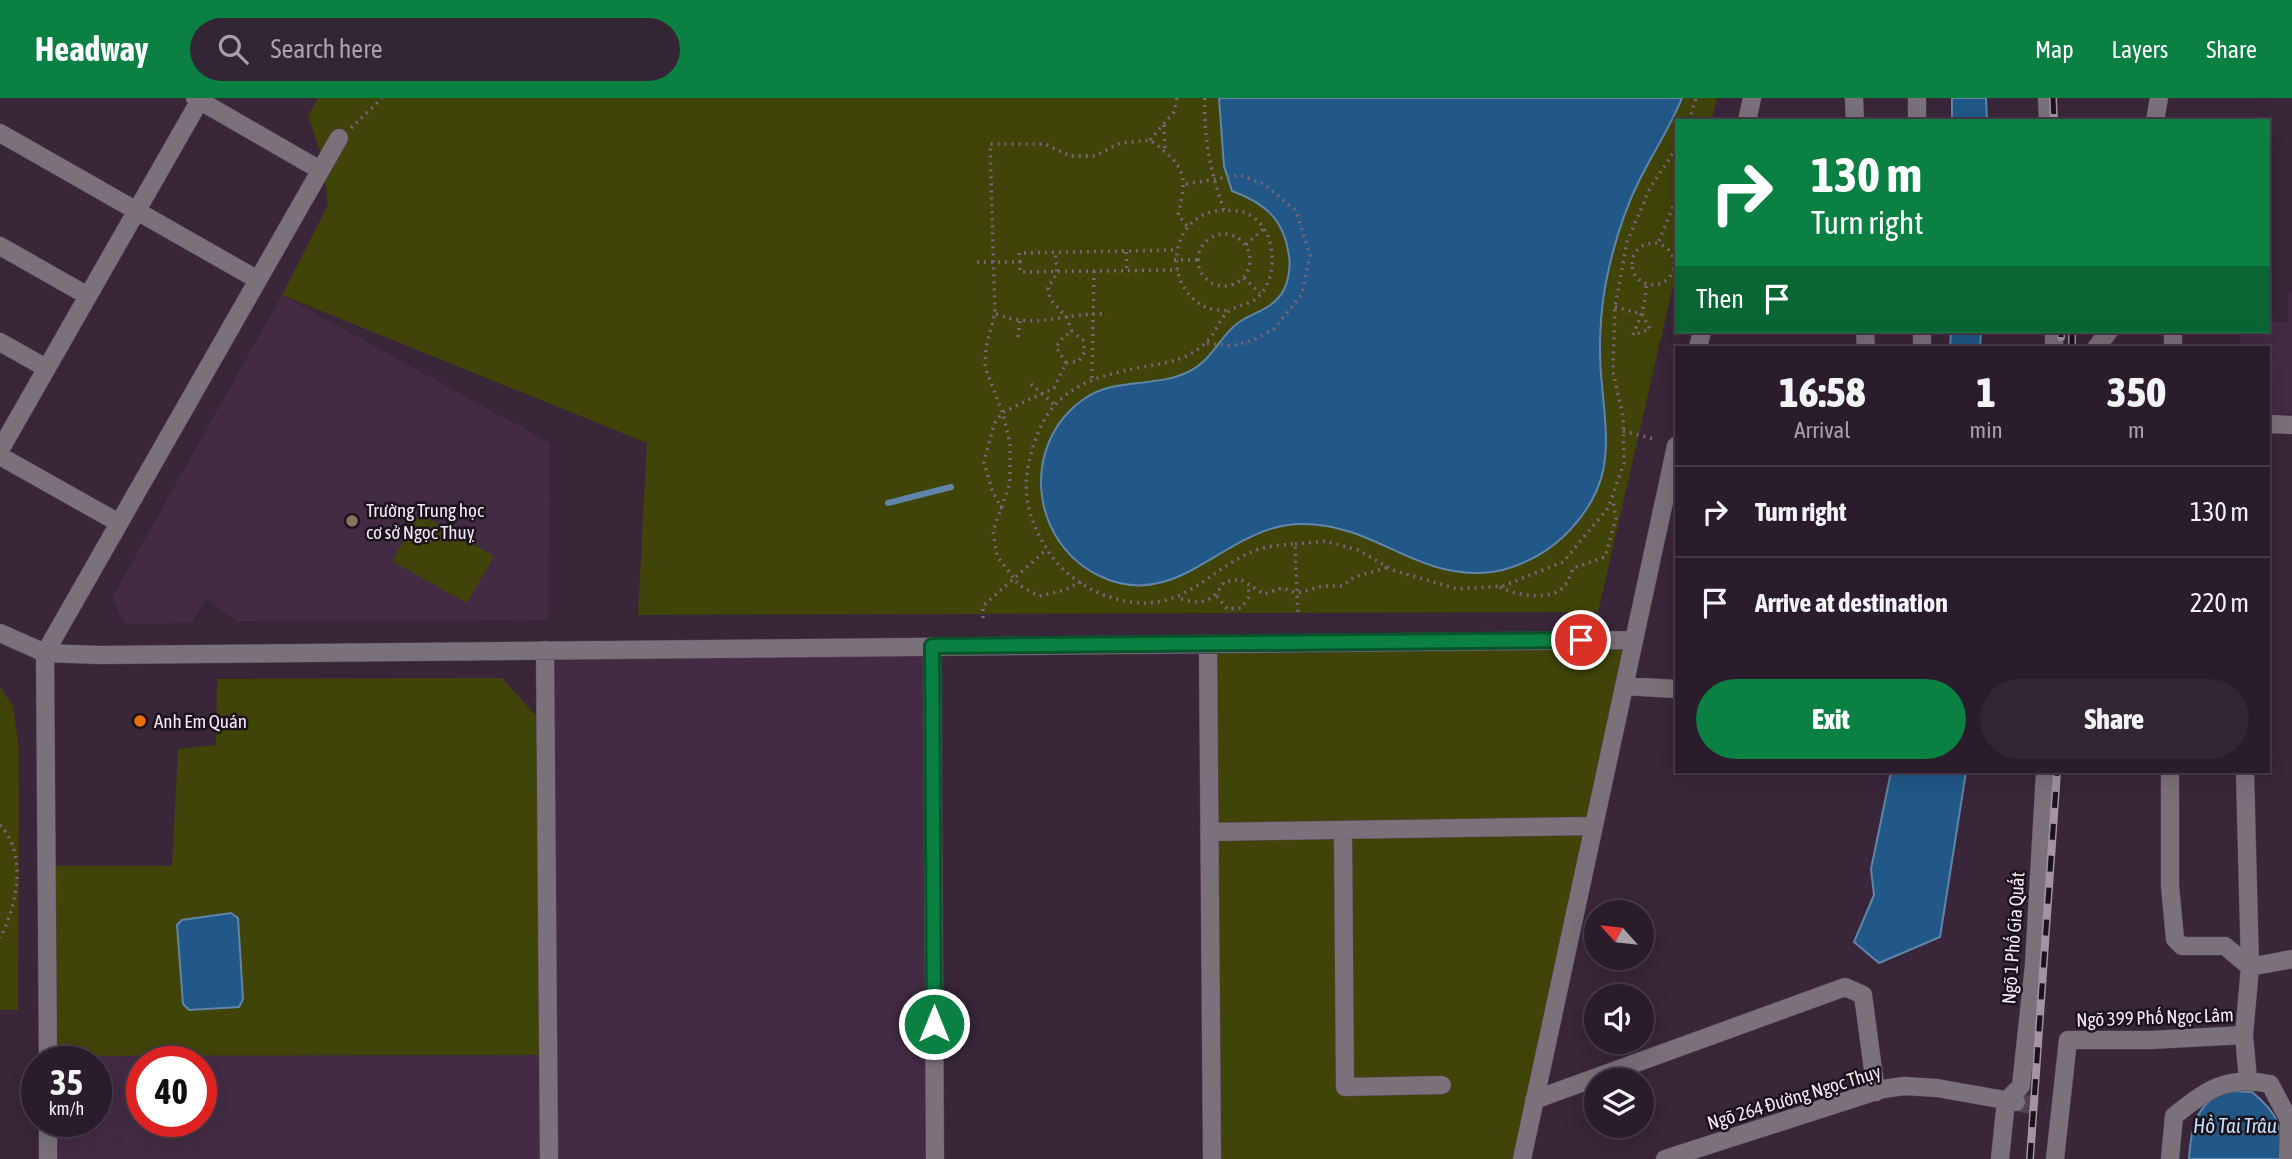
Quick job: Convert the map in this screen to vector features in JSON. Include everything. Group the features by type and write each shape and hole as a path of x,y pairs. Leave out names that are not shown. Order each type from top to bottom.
{"street":[{"path":"1747,119 1752,98"},
{"path":"1854,98 1855,119"},
{"path":"1917,98 1917,119"},
{"path":"2047,98 2048,119"},
{"path":"2155,119 2159,98"},
{"path":"0,450 198,99 320,170"},
{"path":"0,133 258,280"},
{"path":"48,1046 45,653 339,138"},
{"path":"0,246 88,296"},
{"path":"0,342 46,368"},
{"path":"2270,424 2292,425"},
{"path":"1522,1159 1675,451"},
{"path":"0,456 119,523"},
{"path":"0,633 45,653 99,655 1634,640"},
{"path":"1208,644 1212,1159"},
{"path":"932,646 935,1159"},
{"path":"545,650 549,1159"},
{"path":"1624,686 1675,690"},
{"name":"Ngõ 1 Phố Gia Quất","path":"2013,1102 2021,1086 2034,965 2045,773"},
{"path":"2169,773 2170,886 2175,939 2182,946 2225,946 2250,967 2292,959"},
{"name":"Ngõ 399 Phố Ngọc Lâm","path":"2055,1159 2052,1108 2068,1040 2151,1041 2244,1035 2250,967 2245,773"},
{"path":"1209,832 1594,827"},
{"path":"1343,830 1345,1087 1442,1086"},
{"path":"1534,1100 1845,987 1863,995 1876,1092"},
{"path":"2244,1035 2248,1080"},
{"path":"2170,1159 2174,1115 2211,1087 2248,1080 2270,1084 2288,1120 2288,1159"},
{"name":"Ngõ 264 Đường Ngọc Thụy","path":"1665,1159 1876,1092 1904,1086 2013,1102"},
{"path":"2000,1159 2013,1102"},
{"path":"48,1137 48,1159"}],"path":[{"path":"339,138 382,98"},
{"path":"1150,141 1174,112 1177,98"},
{"path":"1205,98 1203,124 1214,178 1224,210"},
{"path":"1690,119 1696,98"},
{"path":"1164,124 1165,151"},
{"path":"1081,582 1065,590 1039,596 1018,585 997,556 993,531 1010,483 1010,444 1003,412 985,367 986,347 995,313 989,144 1045,144 1070,156 1095,156 1120,143 1150,141 1173,158 1186,184 1178,215 1188,227"},
{"path":"1180,598 1220,570 1262,548 1325,541 1358,550 1389,567 1458,589 1500,587 1563,562 1613,498 1624,463 1623,431 1613,372 1615,307 1624,256 1650,188 1675,150"},
{"path":"1186,184 1224,175 1240,175 1264,184 1296,211 1310,255 1302,294 1274,329 1254,340 1232,346 1206,343"},
{"path":"1659,242 1675,202"},
{"path":"1228,311 1208,308 1185,291 1174,260 1182,232 1209,211 1246,213 1264,229 1272,248 1272,272 1257,298 1228,311 1206,343 1174,363 1092,378 1066,393 1036,434 1024,479 1030,528 1057,566 1101,595 1144,603 1180,598 1207,602 1217,596 1224,582 1240,579 1249,587"},
{"path":"1246,245 1264,229"},
{"path":"1217,235 1233,236 1246,245 1251,261 1244,278 1237,283 1220,286 1204,277 1198,260 1203,245 1217,235"},
{"path":"1659,242 1668,247 1674,263 1667,279 1646,286 1636,278 1633,259 1640,246 1659,242"},
{"path":"1177,250 1019,253 1020,272 1178,270"},
{"path":"1126,252 1126,271"},
{"path":"1055,253 1057,273 1048,288 1050,299 1067,318 1072,332 1083,340 1085,352 1079,360 1066,363"},
{"path":"1624,256 1633,259"},
{"path":"1174,260 1198,260"},
{"path":"977,262 1020,262"},
{"path":"1092,378 1094,271"},
{"path":"1244,278 1260,293"},
{"path":"1615,307 1642,314 1650,329 1633,335 1642,314 1646,286"},
{"path":"995,313 1020,321 1042,323 1107,314"},
{"path":"1018,337 1020,321"},
{"path":"1066,363 1056,347 1064,336 1072,332"},
{"path":"1002,509 992,490 984,462 994,424 1003,412 1054,388 1066,363"},
{"path":"1031,384 1055,406"},
{"path":"1623,431 1654,439"},
{"path":"1500,587 1513,594 1550,594 1565,586 1573,568 1605,557 1616,518 1613,498"},
{"path":"1295,544 1298,615"},
{"path":"983,618 983,606 1047,549"},
{"path":"1249,587 1255,585 1264,594 1282,588 1297,593 1323,586 1342,586 1354,577 1389,567"},
{"path":"1217,596 1227,609 1241,608 1248,598 1249,587"},
{"path":"0,825 9,837 16,859 16,891 0,938"},
{"path":"0,832 9,837"}],"shaded area":[{"path":"2288,292 2292,292 2292,414 2270,414 2270,346 2240,346 2240,333 2270,333 2270,322 2288,322"},
{"name":"Trường Trung học cơ sở Ngọc Thuỵ","path":"282,295 550,443 548,620 237,621 206,599 191,623 125,624 112,598"},
{"path":"932,646 935,1159 48,1159 48,1137 112,1137 112,1056 126,1056 126,1137 217,1137 217,1056 540,1055 545,650"}],"green space":[{"path":"318,98 1717,98 1712,119 1675,119 1675,277 1598,612 638,615 647,443 282,295 328,205 323,160 308,116"},
{"path":"419,513 494,556 467,603 392,561"},
{"path":"1634,640 1523,1159 1212,1159 1208,644"},
{"path":"502,678 538,718 540,1055 217,1056 217,1046 126,1046 126,1056 112,1056 112,1046 47,1046 46,866 172,866 178,749 216,745 217,679"},
{"path":"0,687 13,706 19,749 18,1010 0,1010"}],"water":[{"path":"1219,98 1682,98 1629,204 1607,277 1600,345 1606,448 1600,483 1580,518 1556,543 1526,562 1504,570 1481,573 1434,566 1350,532 1328,526 1303,524 1275,527 1250,537 1180,576 1156,584 1130,585 1102,577 1078,562 1060,542 1048,518 1042,493 1042,467 1049,441 1063,418 1096,392 1175,377 1197,367 1231,329 1278,299 1286,285 1289,256 1283,232 1263,207 1232,191 1224,166"},
{"path":"1952,98 1986,98 1987,119 1952,119"},
{"path":"1951,333 1981,333 1980,346 1950,346"},
{"path":"1891,773 1966,773 1940,937 1879,963 1854,942 1874,895 1871,869"},
{"path":"231,913 238,918 243,999 239,1007 189,1010 183,1004 177,925 182,920"},
{"name":"Hồ Tai Trâu","path":"2225,1091 2252,1092 2268,1107 2279,1129 2280,1159 2189,1159 2196,1119 2207,1103"}],"waterway":[{"path":"888,503 951,487"}],"tunnel":[{"path":"2020,1103 2047,1108"}],"railway":[{"path":"2053,98 2054,119"},
{"path":"2072,333 2072,346"},
{"path":"2030,1159 2057,773"}],"place":[{"name":"Trường Trung học cơ sở Ngọc Thuỵ","path":"352,521"},
{"name":"Anh Em Quán","path":"140,721"}],"route":[{"path":"934,1024 932,646 1581,640"}]}
